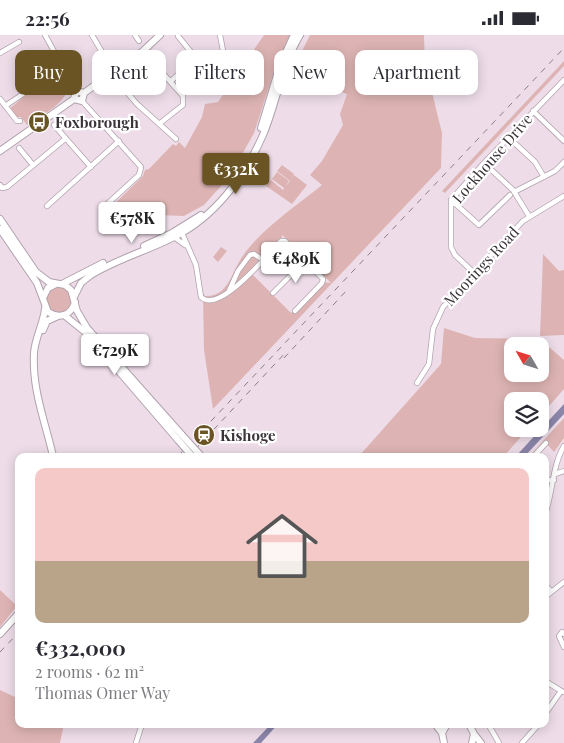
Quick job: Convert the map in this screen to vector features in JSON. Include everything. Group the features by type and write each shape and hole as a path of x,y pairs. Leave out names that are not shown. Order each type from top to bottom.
{"street":[{"path":"45,35 54,50"},
{"path":"92,35 101,50"},
{"path":"135,35 139,41"},
{"path":"144,50 160,35"},
{"path":"220,35 223,50"},
{"path":"57,453 44,413 40,393 38,359 43,329 47,321 61,316 73,308 82,282 96,272 174,237 216,201 247,161 260,132 280,65 294,35"},
{"path":"43,299 46,290 180,231 218,203 249,163 264,133 285,66 300,35"},
{"path":"171,81 195,57 178,36"},
{"path":"0,53 19,43"},
{"path":"159,124 180,108 184,101 182,93 166,76"},
{"name":"Lockhouse Drive","path":"472,271 455,255 451,247 451,200 508,137 564,80"},
{"path":"558,86 564,91"},
{"path":"82,101 84,93 92,87"},
{"path":"5,106 22,95"},
{"path":"2,149 74,99 75,95"},
{"path":"131,95 176,139"},
{"path":"0,99 17,121 20,121"},
{"path":"74,99 82,101 139,163 141,171 104,207"},
{"path":"533,111 564,141"},
{"path":"54,125 90,167"},
{"path":"508,137 536,163 544,177"},
{"path":"0,185 2,188 7,187 65,139"},
{"path":"48,206 119,141"},
{"path":"19,149 33,165"},
{"path":"451,200 479,225 512,193 558,169 564,162"},
{"path":"484,163 512,193 529,216"},
{"name":"Moorings Road","path":"417,383 430,364 433,329 443,307 529,216 564,196"},
{"path":"0,219 36,272 69,287 75,299 80,317 87,328 180,438 190,453"},
{"path":"0,229 35,279 43,299 45,308 36,340 34,374 40,411 53,453"},
{"path":"180,231 196,265 203,299 214,300 229,293 284,240 323,281 295,311"},
{"path":"174,237 185,245"},
{"path":"229,293 238,271 250,255 254,254 263,260"},
{"path":"273,293 305,261"},
{"path":"280,286 284,291"},
{"path":"295,301 300,306"},
{"path":"45,308 50,313 61,316 85,332 180,438 197,453"},
{"path":"537,453 546,443"},
{"path":"549,499 558,458 564,447"},
{"path":"555,474 564,471"},
{"path":"549,480 554,480"},
{"path":"551,591 564,582"},
{"path":"0,634 15,617"},
{"path":"0,640 15,623"},
{"path":"564,634 562,632 559,639 564,647"},
{"path":"549,683 563,692 549,709"},
{"path":"136,743 141,728"},
{"path":"438,728 442,733 444,743"},
{"path":"442,733 445,728"},
{"path":"471,728 481,743"},
{"path":"490,728 499,743"},
{"path":"522,743 535,728"},
{"path":"472,743 474,734"}],"shaded area":[{"path":"264,35 291,35 283,50 274,50 274,71 254,133 230,176 204,205 184,216 105,213 143,176 145,170 149,169 173,144 176,146 179,142 185,148 202,117 205,104 218,102 223,95 264,95 264,50 254,50"},
{"path":"310,35 424,35 425,50 355,50 355,95 433,95 442,133 441,168 213,409 204,350 203,293 205,296 219,293 228,283 242,257 259,237 322,185 310,175 322,161 343,125 340,114 347,94 345,93 345,50 302,50","holes":["282,235 331,283 321,282 291,313 252,274 282,242"]},
{"path":"564,61 564,66 445,193 442,191"},
{"path":"25,95 65,95 46,113 27,125 21,117 16,117 10,108"},
{"path":"282,165 294,174 291,179 294,175 307,185 292,204 266,186 271,180 283,190 284,188 272,179 277,172 289,181 285,187 290,181 277,171"},
{"path":"221,247 227,251 218,262 213,257"},
{"path":"543,254 559,271 564,270 564,335 540,336"},
{"path":"59,287 68,291 72,300 68,309 59,313 50,309 46,300 50,291"},
{"path":"444,328 475,338 504,338 504,383 549,383 549,347 564,360 564,389 549,406 549,392 504,392 504,437 521,437 507,453 362,453 441,364"},
{"path":"564,404 564,414 549,430 549,420"},
{"path":"564,418 564,438 554,452 544,441 532,453 546,437 549,437 549,434"},
{"path":"534,437 543,437 528,453 519,453"},
{"path":"0,590 15,604 15,608 0,627"},
{"path":"0,690 15,697 15,728 63,728 60,743 0,743"},
{"path":"267,728 274,728 261,743 253,743"}],"railway":[{"path":"181,453 564,48"},
{"path":"284,358 347,290"},
{"path":"192,453 287,351"},
{"path":"0,652 15,636"}],"place":[{"name":"Foxborough","path":"39,122"},
{"name":"Kishoge","path":"204,435"}]}
